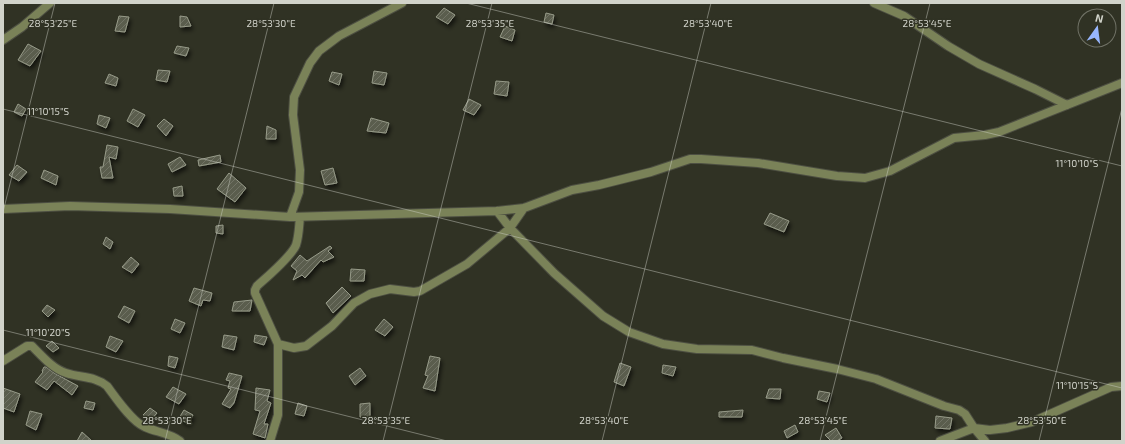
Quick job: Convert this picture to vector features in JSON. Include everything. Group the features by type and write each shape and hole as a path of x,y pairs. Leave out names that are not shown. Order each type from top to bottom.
{"street":[{"path":"3,40 22,27 50,3"},
{"path":"290,217 299,192 300,170 293,115 294,97 310,62 318,50 339,36 402,3"},
{"path":"874,3 904,16 948,46 979,64 1036,89 1067,105"},
{"path":"3,209 78,206 170,209 290,217 498,212 524,208 572,190 651,172 690,159 758,163 837,176 865,178 890,171 954,138 999,132 1122,83"},
{"path":"278,344 294,348 306,346 332,326 354,303 370,294 390,289 414,292 420,291 467,264 510,228 524,208"},
{"path":"498,212 510,228 554,273 603,316 629,332 663,344 697,349 752,350 782,358 837,369 869,378 958,410 965,414 985,441"},
{"path":"270,441 278,415 278,344 254,293 254,290 291,253 297,240 300,217"},
{"path":"3,360 27,346 32,346 53,366 65,373 102,382 107,386 135,421 144,427 171,436 180,441"},
{"path":"940,441 974,428 990,430 1007,428 1032,422 1111,387 1122,386"}],"building":[{"path":"444,8 455,15 448,24 436,17"},
{"path":"546,13 554,15 552,24 544,22"},
{"path":"119,16 129,17 125,32 115,31"},
{"path":"180,16 187,17 191,26 180,27"},
{"path":"505,26 515,30 512,41 500,37"},
{"path":"28,44 41,51 30,66 18,60"},
{"path":"177,46 189,48 186,56 174,53"},
{"path":"158,70 170,71 167,82 156,80"},
{"path":"374,71 387,73 384,85 372,83"},
{"path":"332,72 342,74 339,85 329,81"},
{"path":"109,74 118,78 116,86 105,83"},
{"path":"496,81 509,82 507,96 494,94"},
{"path":"469,99 481,105 474,115 463,110"},
{"path":"18,104 26,109 22,116 14,112"},
{"path":"133,109 145,115 138,127 127,121"},
{"path":"99,115 110,118 106,128 97,124"},
{"path":"371,118 389,123 386,133 367,131"},
{"path":"164,119 173,126 166,136 157,126"},
{"path":"267,126 276,130 276,139 266,139"},
{"path":"107,145 118,147 116,159 109,157 113,178 102,178 100,167 103,167"},
{"path":"220,155 221,162 199,166 198,160"},
{"path":"180,157 186,165 172,172 168,164"},
{"path":"17,165 27,172 19,181 9,175"},
{"path":"333,168 337,183 325,185 321,171"},
{"path":"44,170 58,176 56,185 41,178"},
{"path":"229,173 246,188 235,202 217,189"},
{"path":"182,186 183,196 174,196 173,188"},
{"path":"770,213 789,221 784,232 764,224"},
{"path":"223,225 223,234 216,233 216,226"},
{"path":"106,237 113,242 110,249 103,244"},
{"path":"330,246 332,248 328,251 334,257 323,262 321,260 305,278 302,275 293,280 297,271 291,266 300,255 307,261"},
{"path":"131,257 139,264 132,273 122,267"},
{"path":"351,269 365,270 364,281 350,281"},
{"path":"342,287 351,296 333,313 326,303"},
{"path":"194,288 212,293 210,301 203,300 201,306 189,301"},
{"path":"252,300 250,311 232,311 234,302"},
{"path":"47,305 55,310 48,317 42,311"},
{"path":"124,306 135,311 129,323 118,317"},
{"path":"175,319 185,323 180,333 171,329"},
{"path":"384,319 393,327 385,336 375,330"},
{"path":"224,335 237,337 234,350 222,347"},
{"path":"255,335 267,337 264,345 254,342"},
{"path":"110,336 123,341 116,352 106,347"},
{"path":"52,341 59,348 53,352 46,346"},
{"path":"169,356 178,358 175,368 168,366"},
{"path":"430,356 440,358 435,391 423,388 428,376 425,375"},
{"path":"620,363 631,367 624,386 614,382"},
{"path":"663,365 676,367 673,376 662,373"},
{"path":"44,367 78,386 72,395 54,381 47,390 35,382 43,372"},
{"path":"360,368 366,376 355,385 349,376"},
{"path":"229,373 242,376 234,403 230,408 222,404 231,389 228,388 230,381 226,380"},
{"path":"173,387 186,394 179,404 166,397"},
{"path":"3,388 20,394 14,412 3,408"},
{"path":"256,388 270,390 267,401 271,403 264,424 268,424 265,438 253,434 260,411 255,410"},
{"path":"769,389 781,389 780,399 766,398"},
{"path":"819,391 830,393 827,402 817,399"},
{"path":"86,401 95,403 93,410 84,408"},
{"path":"298,403 307,406 304,416 295,414"},
{"path":"370,403 370,417 360,417 360,404"},
{"path":"150,408 157,413 151,420 143,415"},
{"path":"184,410 193,415 188,424 179,418"},
{"path":"743,410 742,417 719,417 719,412"},
{"path":"30,411 42,414 36,430 26,425"},
{"path":"936,416 952,418 950,429 935,428"},
{"path":"795,425 798,432 787,438 784,431"},
{"path":"836,428 842,438 837,441 831,441 825,435"},
{"path":"82,432 92,441 77,441"}]}
